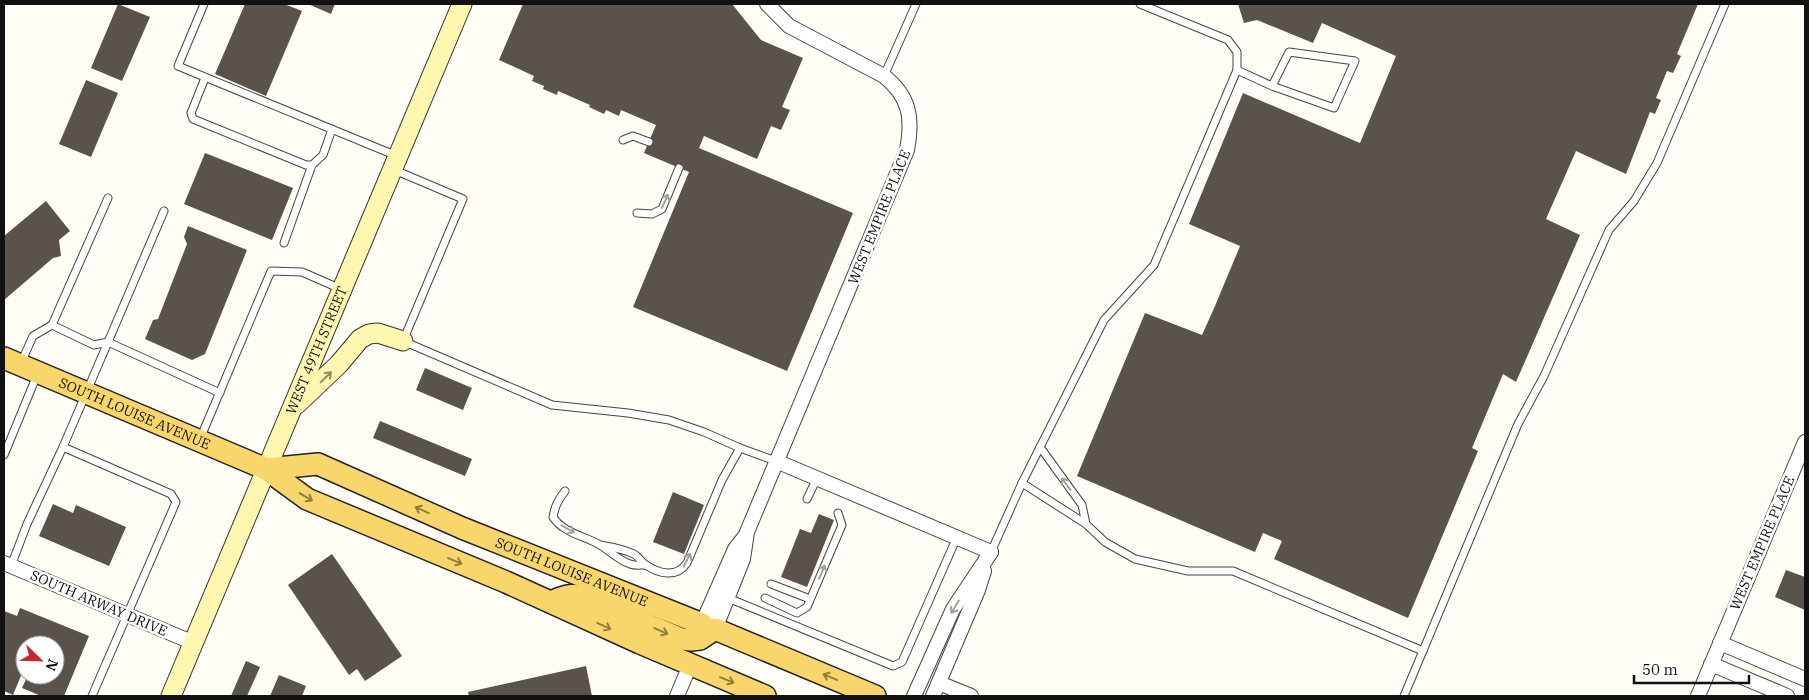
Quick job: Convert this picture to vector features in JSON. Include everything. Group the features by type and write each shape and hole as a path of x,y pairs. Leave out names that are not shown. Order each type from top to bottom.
{"main road":[{"name":"WEST 49TH STREET","path":"171,696 462,4"},
{"path":"291,410 339,364 360,339 368,334 378,333 403,341"},
{"name":"SOUTH LOUISE AVENUE","path":"20,365 266,470 307,499 551,602 765,696"},
{"name":"SOUTH LOUISE AVENUE","path":"266,470 318,464 462,528 709,626 874,696"},
{"path":"551,602 573,594 581,596 680,639 700,639 709,626"}],"street":[{"name":"WEST EMPIRE PLACE","path":"709,626 728,598 744,559 748,532 776,461 908,150 910,123 908,108 903,95 895,85 884,76 789,26 767,4"},
{"name":"WEST EMPIRE PLACE","path":"1698,696 1805,443"},
{"path":"776,461 991,552"},
{"name":"WEST EMPIRE PLACE","path":"709,626 735,549 748,532"},
{"path":"933,696 978,590 991,552"},
{"path":"914,696 953,609 991,552"},
{"name":"SOUTH ARWAY DRIVE","path":"7,564 194,643"},
{"path":"1720,643 1805,679"},
{"path":"676,696 690,664"},
{"path":"1711,664 1787,696"},
{"path":"939,683 971,696"}],"lane":[{"path":"204,4 178,66 332,129 463,199 403,341 552,405 628,413 669,420 776,461"},
{"path":"884,76 916,4"},
{"path":"991,552 1022,483 1104,320 1154,265 1236,70 1237,52 1228,40 1140,4"},
{"path":"1404,696 1518,424 1544,376 1609,230 1634,201 1657,163 1725,4"},
{"path":"1236,70 1272,86 1334,108 1355,61 1289,52 1272,86"},
{"path":"205,78 191,113 193,119 306,165 312,165"},
{"path":"284,243 312,165 322,154 332,129"},
{"path":"623,140 633,136 649,142"},
{"path":"637,213 652,214 662,209 680,168"},
{"path":"4,455 20,365 33,336 52,325 108,198"},
{"path":"7,564 87,394 164,211"},
{"path":"199,441 271,270 302,272 342,289"},
{"path":"52,325 94,345 108,342 220,393"},
{"path":"63,447 172,494 176,502 92,696"},
{"path":"1040,447 1082,505 1086,524"},
{"path":"565,491 557,500 553,518 556,522 600,545 636,555 645,564 659,571 673,574 682,570 687,563 722,480 740,448"},
{"path":"808,499 817,478"},
{"path":"1022,483 1086,524 1105,542 1135,559 1188,571 1233,570 1423,651"},
{"path":"766,598 797,613 807,607 842,525 838,513"},
{"path":"728,598 893,666 902,662 957,537"},
{"path":"771,584 810,599"}],"building":[{"path":"118,4 150,17 122,81 91,68"},
{"path":"245,4 284,4 302,11 266,96 215,74"},
{"path":"308,4 335,4 331,14"},
{"path":"523,4 732,4 761,40 803,58 782,107 790,110 781,130 771,126 757,159 704,136 699,148 853,213 787,371 633,307 689,172 644,153 656,125 621,110 619,116 606,110 604,114 589,107 590,105 558,91 557,95 543,89 544,86 532,81 534,76 499,60"},
{"path":"1238,4 1698,4 1677,54 1681,56 1673,73 1667,71 1656,98 1661,100 1655,114 1650,112 1626,174 1576,151 1546,219 1580,235 1516,382 1503,374 1472,448 1478,451 1408,618 1274,559 1282,541 1263,533 1255,552 1077,476 1145,313 1202,335 1215,306 1240,246 1189,224 1243,93 1360,143 1396,56 1322,23 1313,43 1257,20 1244,23"},
{"path":"86,80 118,93 91,157 59,144"},
{"path":"205,153 293,188 272,240 184,204"},
{"path":"46,201 70,231 59,240 61,256 53,258 4,300 4,236"},
{"path":"188,226 247,250 205,354 192,360 145,339 153,320 158,319 187,244 184,237"},
{"path":"425,368 472,388 463,410 416,390"},
{"path":"380,421 472,459 465,476 373,438"},
{"path":"673,492 704,505 684,554 653,542"},
{"path":"53,504 73,513 76,505 126,527 109,566 39,536"},
{"path":"819,514 834,520 807,587 781,577 800,529 811,533"},
{"path":"332,554 402,656 365,681 357,669 349,675 288,585"},
{"path":"1786,570 1805,577 1805,610 1775,597"},
{"path":"20,608 89,636 64,696 41,696 22,688 23,685 65,685 65,635 15,635 15,685 17,685 13,695 4,691 4,611 17,616"},
{"path":"246,661 260,667 247,696 231,696"},
{"path":"586,666 592,696 469,696 468,692"},
{"path":"279,675 306,686 302,696 270,696"}]}
